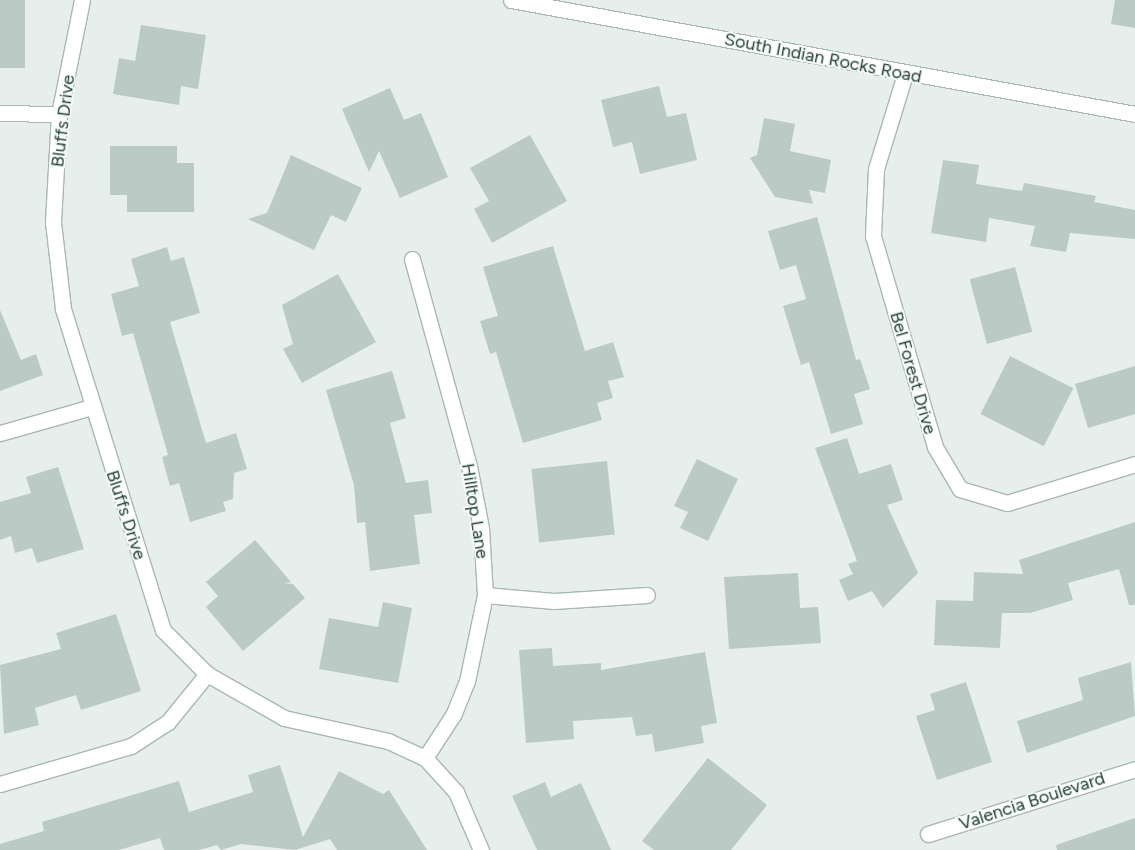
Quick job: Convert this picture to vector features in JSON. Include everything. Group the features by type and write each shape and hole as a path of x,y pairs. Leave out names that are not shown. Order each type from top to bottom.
{"street":[{"name":"Bluffs Drive","path":"82,0 60,114 54,222 63,310 163,630 207,674 284,718 388,741 425,758 456,792 481,850"},
{"name":"South Indian Rocks Road","path":"511,0 905,74 1135,114"},
{"name":"Bel Forest Drive","path":"905,74 876,169 873,236 935,447 960,490 1007,503 1135,464"},
{"path":"0,112 60,114"},
{"name":"Hilltop Lane","path":"412,260 469,466 481,528 485,595 467,681 453,715 425,758"},
{"path":"0,433 92,406"},
{"path":"485,595 554,601 646,596"},
{"path":"0,784 131,746 168,722 207,674"},
{"name":"Valencia Boulevard","path":"928,834 1135,769"}],"building":[{"path":"0,0 25,0 25,68 0,68"},
{"path":"1115,0 1135,0 1135,28 1111,24"},
{"path":"141,25 206,35 198,89 181,86 179,105 113,94 119,58 135,61"},
{"path":"659,86 667,117 686,113 697,160 640,174 632,142 613,147 601,100"},
{"path":"390,88 404,120 421,113 448,177 400,198 379,151 369,172 342,109"},
{"path":"764,118 795,124 790,151 831,160 825,193 809,190 813,204 775,197 750,158 757,155"},
{"path":"530,135 567,201 492,243 474,209 489,201 470,168"},
{"path":"110,146 177,146 177,163 194,163 194,212 127,212 127,195 110,195"},
{"path":"291,155 362,188 346,222 331,215 314,250 248,219 267,213"},
{"path":"943,160 979,165 976,184 1022,191 1024,183 1096,196 1094,202 1135,210 1135,239 1070,233 1066,252 1030,246 1035,226 989,218 986,242 931,233"},
{"path":"817,217 856,360 860,359 870,389 854,394 863,424 831,434 809,362 801,365 783,306 806,299 796,265 780,270 768,231"},
{"path":"553,246 585,351 613,342 624,377 608,381 613,398 597,403 602,420 523,443 496,352 490,354 480,321 498,316 483,267"},
{"path":"167,247 171,261 184,257 200,313 170,322 206,443 236,433 247,469 234,473 233,499 223,502 226,511 190,522 179,483 170,486 162,457 168,455 133,333 122,336 111,294 139,286 131,259"},
{"path":"1015,267 1032,332 987,344 970,279"},
{"path":"338,274 376,342 302,383 283,349 293,344 282,305"},
{"path":"0,310 21,360 36,354 43,375 0,391"},
{"path":"1010,356 1073,388 1044,446 980,414"},
{"path":"1135,366 1135,414 1088,428 1075,384"},
{"path":"392,371 406,418 390,423 406,483 428,480 432,513 414,515 420,564 370,571 365,522 357,523 354,485 326,390"},
{"path":"847,438 859,474 891,464 903,500 887,505 918,573 883,608 872,591 848,601 839,580 853,574 848,564 857,561 815,448"},
{"path":"697,459 738,479 708,541 680,528 688,512 674,506"},
{"path":"607,461 615,535 539,543 531,469"},
{"path":"58,467 84,549 37,563 32,548 15,553 11,536 0,540 0,502 31,493 26,477"},
{"path":"1135,522 1135,605 1129,605 1119,569 1068,583 1073,600 1030,613 1002,613 1000,648 934,645 936,600 973,601 974,572 1023,574 1019,560"},
{"path":"255,540 291,582 284,583 293,584 305,598 243,651 206,607 218,596 206,582"},
{"path":"798,573 800,608 818,607 821,643 729,649 724,577"},
{"path":"383,602 412,608 398,683 319,669 329,618 378,627"},
{"path":"116,614 141,691 81,710 76,695 35,708 39,725 4,734 0,665 61,649 56,633"},
{"path":"552,648 553,666 601,663 601,670 705,652 717,723 701,726 704,743 655,752 652,734 636,736 632,717 573,721 574,739 526,743 519,650"},
{"path":"1131,662 1135,716 1027,753 1017,721 1083,700 1078,678"},
{"path":"966,682 992,762 937,780 916,716 935,710 930,694"},
{"path":"708,758 767,805 731,850 654,850 642,841"},
{"path":"280,765 303,837 339,771 383,794 389,790 427,850 337,850 330,839 295,850 241,844 221,850 217,845 199,850 164,850 160,838 119,850 0,850 0,844 44,831 42,822 179,781 189,812 253,792 248,775"},
{"path":"545,782 551,797 581,783 611,850 537,850 512,796"},
{"path":"1135,818 1135,850 1057,850 1056,845"}]}
